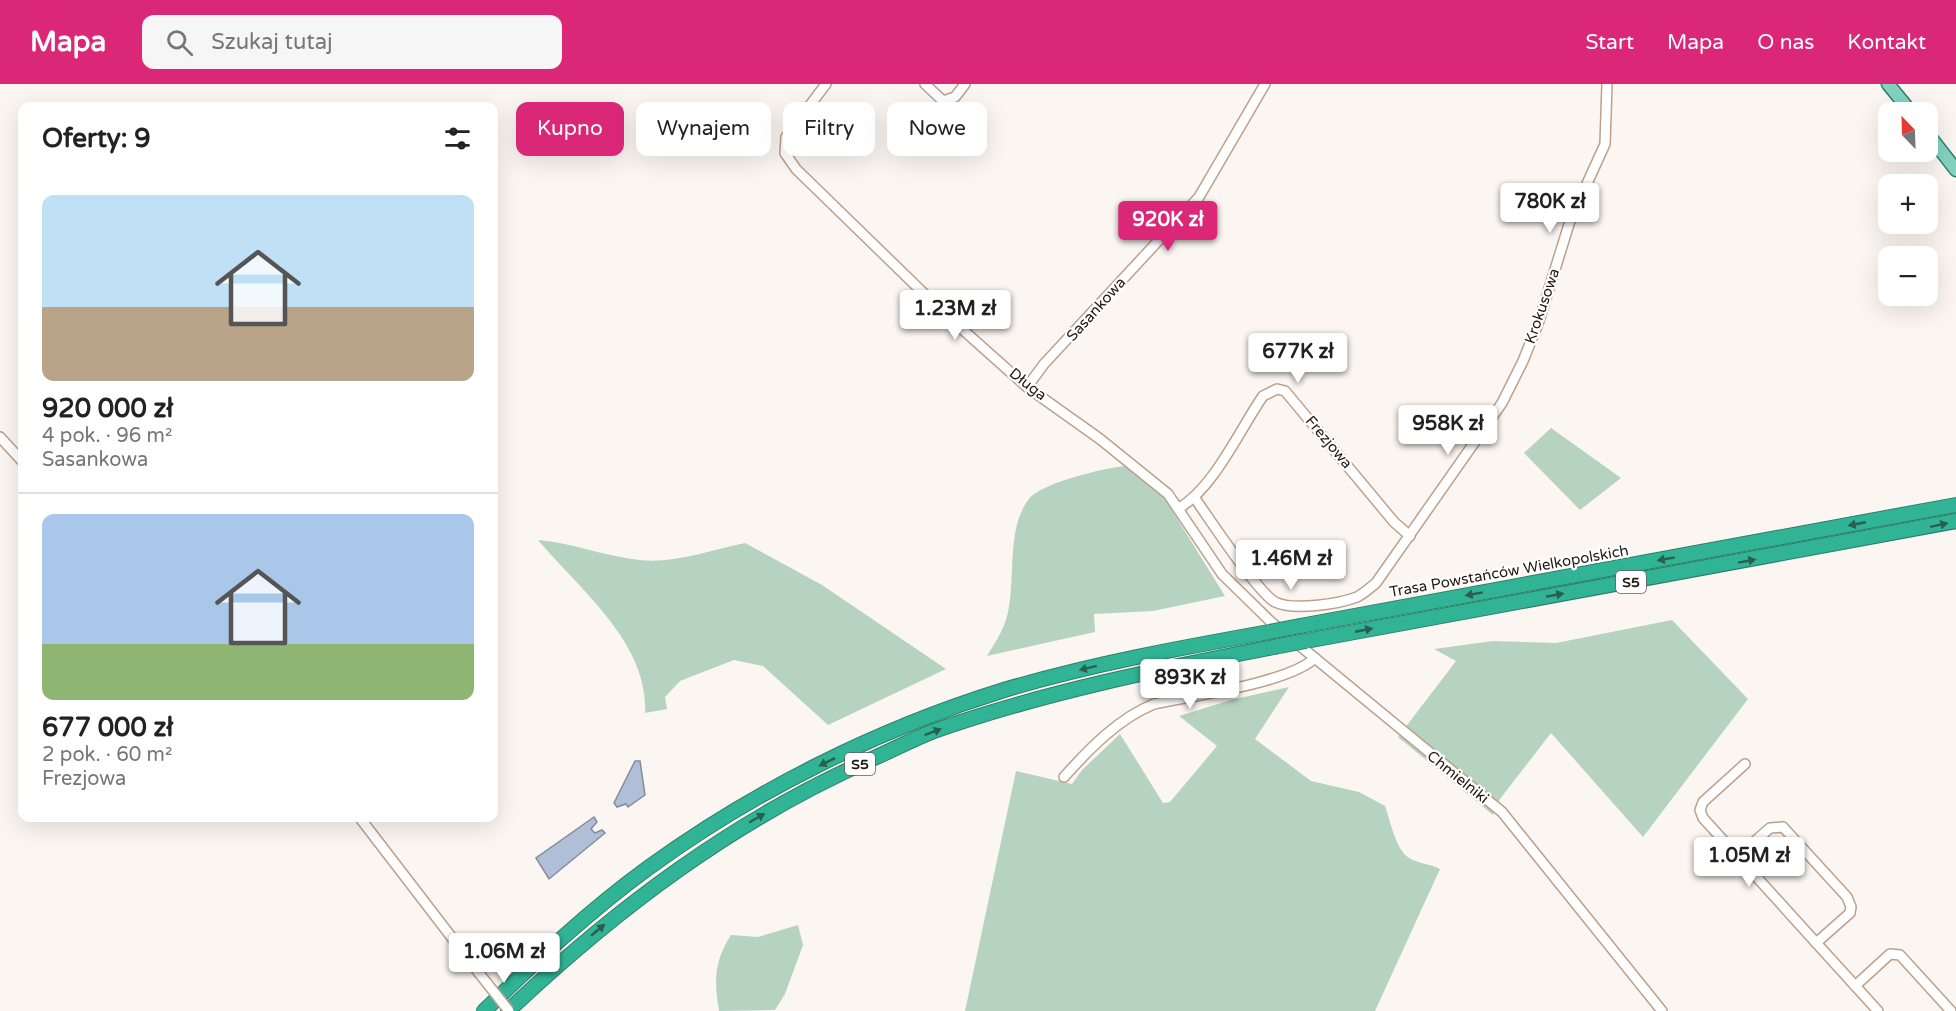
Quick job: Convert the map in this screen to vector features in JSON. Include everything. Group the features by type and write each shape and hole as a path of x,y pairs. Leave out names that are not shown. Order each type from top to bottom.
{"highway":[{"name":"Trasa Powstańców Wielkopolskich","path":"484,1011 542,956 648,868 745,806 833,759 936,714 1002,691 1112,662 1956,505"},
{"name":"S5","path":"508,1011 574,950 686,862 758,817 846,771 932,732 1003,708 1102,682 1274,647 1956,521"}],"main road":[{"path":"1888,84 1903,102"},
{"path":"1938,147 1956,170"}],"street":[{"name":"Długa","path":"826,84 786,137 785,153 790,161 944,313 1028,387 1148,476 1179,508 1222,574"},
{"path":"926,84 943,101 955,97 965,84"},
{"name":"Sasankowa","path":"1028,387 1044,364 1199,197 1264,84"},
{"name":"Krokusowa","path":"1194,497 1248,572 1275,602 1298,606 1358,596 1376,583 1510,390 1539,321 1569,221 1605,144 1607,84"},
{"name":"Frezjowa","path":"1179,508 1194,497 1263,396 1277,390 1285,391 1394,522 1410,536"},
{"path":"0,437 18,457"},
{"name":"Chmielniki","path":"1222,574 1315,658 1502,812 1662,1011"},
{"path":"1064,777 1091,746 1141,709 1154,704 1279,677 1302,668 1315,658"},
{"path":"1745,764 1703,802 1700,810 1703,818 1878,1011"},
{"path":"363,822 508,1011"},
{"path":"1738,856 1770,828 1783,827 1847,897 1851,907 1850,913 1816,943"},
{"path":"1855,986 1890,954 1900,955 1951,1011"}],"green space":[{"path":"1551,428 1621,478 1580,510 1524,453"},
{"path":"1127,466 1165,499 1225,596 1153,611 1094,614 1095,632 987,656 1001,633 1008,614 1017,523 1029,499 1036,493 1060,482 1105,469"},
{"path":"538,540 652,561 692,556 745,543 822,585 946,669 828,725 763,666 734,660 680,681 665,697 667,709 645,713 643,687 636,663 624,640 591,598"},
{"path":"1672,620 1748,699 1643,837 1551,733 1500,799 1493,815 1398,737 1456,661 1434,649 1493,641 1556,643"},
{"path":"1289,687 1255,739 1311,781 1359,792 1385,806 1398,844 1407,857 1440,869 1375,1011 965,1011 1016,771 1072,784 1082,770 1120,734 1163,803 1170,802 1217,746 1179,716 1231,700"},
{"path":"798,925 803,945 785,994 775,1010 719,1011 716,990 718,963 731,935 758,937"}],"water":[{"path":"635,761 640,761 645,795 628,807 626,804 617,807 614,803"},
{"path":"594,817 597,822 591,829 595,833 602,830 605,833 549,879 536,858"}]}
